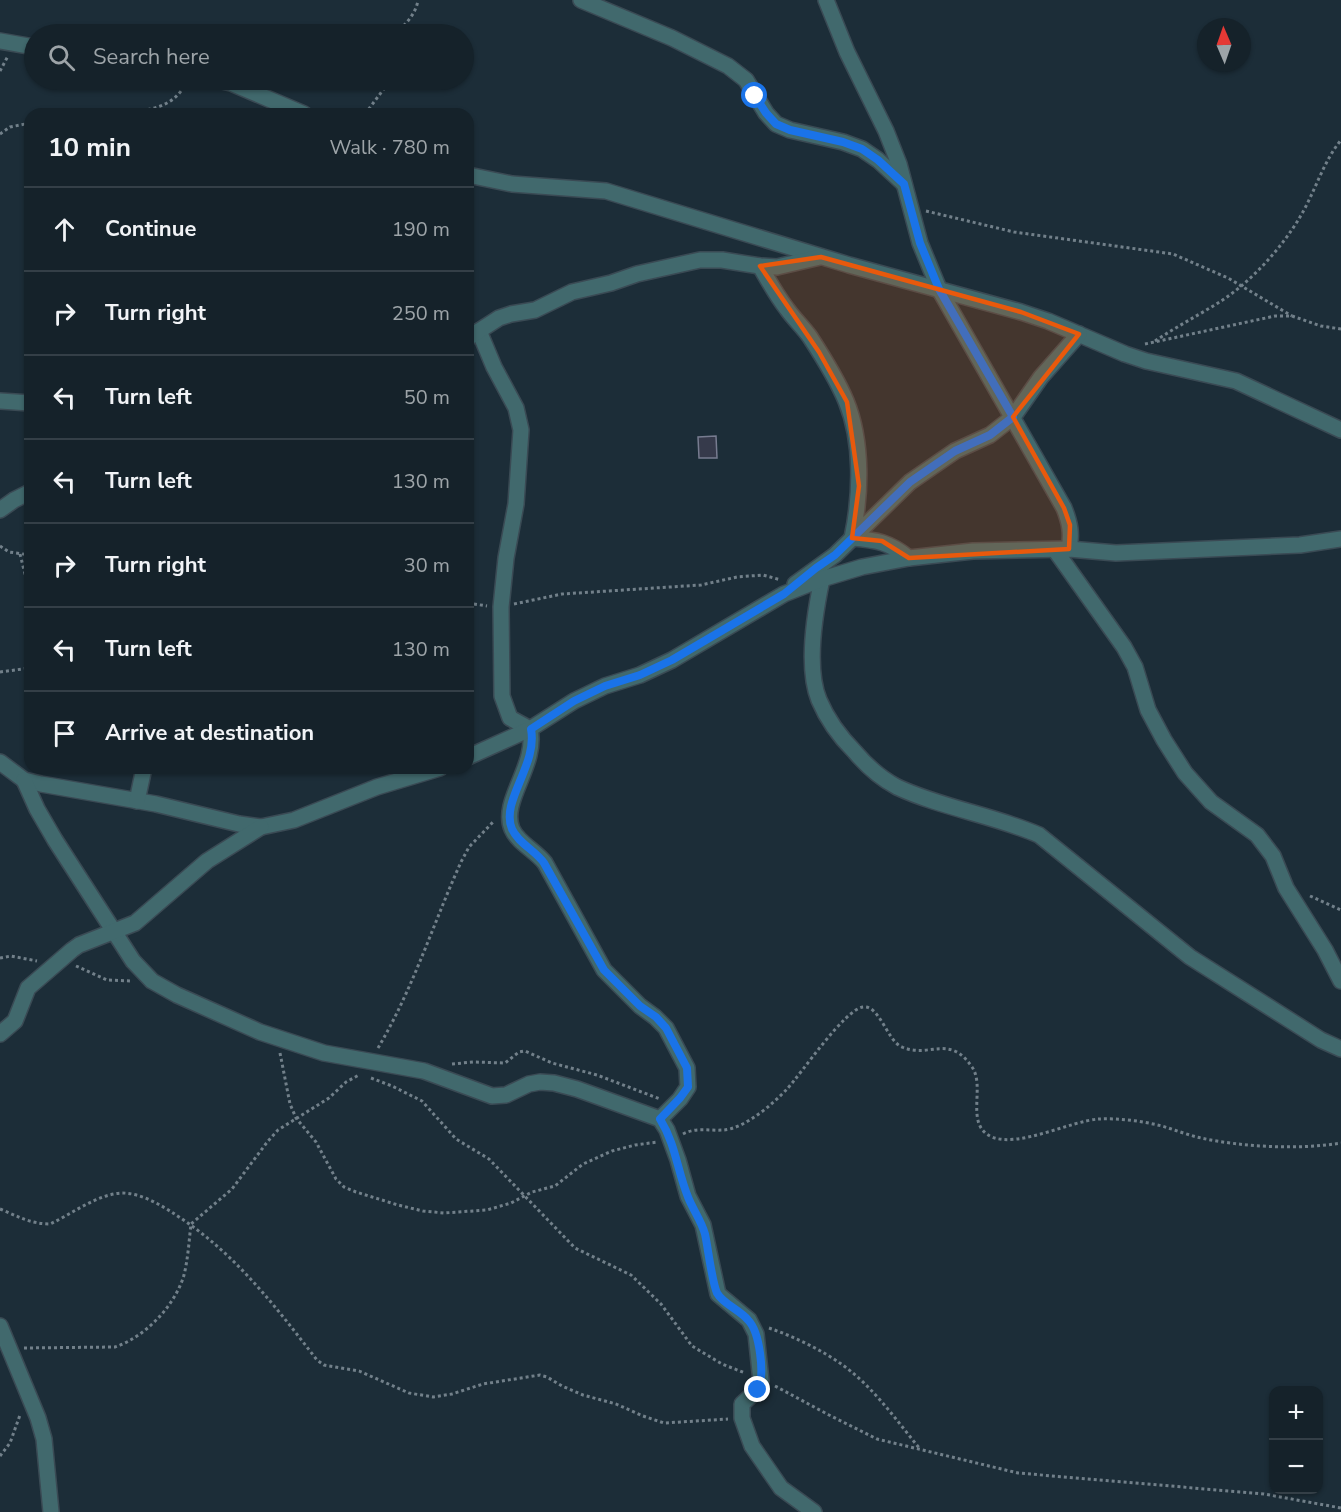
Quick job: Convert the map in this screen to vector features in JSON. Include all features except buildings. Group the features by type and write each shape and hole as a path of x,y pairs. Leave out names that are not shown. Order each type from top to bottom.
{"street":[{"path":"581,0 672,38 728,66 746,80 766,113 776,124 790,130 843,142 862,149 904,184"},
{"path":"826,0 847,52 886,131 899,165 920,243 939,289 1064,508 1072,537 1062,550"},
{"path":"0,41 24,45"},
{"path":"247,90 290,108"},
{"path":"474,176 512,184 606,191 821,257 1021,312 1146,361 1236,381 1341,430"},
{"path":"474,333 499,318 535,310 572,292 700,260 722,260 777,267 821,257"},
{"path":"760,266 784,306 813,343 846,402 853,425 859,486 858,508 852,538"},
{"path":"474,754 531,729 574,701 605,686 640,675 672,660 789,589 835,555 918,476 955,451 990,435 1013,417 1041,377 1078,334"},
{"path":"474,336 516,408 521,430 516,504 506,558 501,607 504,706 510,718 531,729"},
{"path":"0,401 24,403"},
{"path":"0,510 24,495"},
{"path":"852,538 882,542 893,546 909,558"},
{"path":"789,589 862,567 909,558 973,551 1062,550 1116,553 1214,550 1300,545 1341,539"},
{"path":"1062,550 1124,647 1134,667 1148,710 1185,773 1211,802 1257,835 1273,856 1286,888 1326,950 1341,981"},
{"path":"822,579 814,616 815,686 819,701 842,739 866,764 896,786 1040,835 1190,957 1321,1040 1341,1049"},
{"path":"531,729 532,746 529,760 511,806 512,830 544,863 604,970 666,1028 687,1068 688,1087 660,1119"},
{"path":"0,762 24,780 261,827 294,820 377,787 420,774"},
{"path":"137,801 143,774"},
{"path":"24,780 37,810 133,961 152,981 208,1010 369,1070 424,1071 492,1096 507,1095 530,1084 554,1083 660,1119 678,1160 688,1196 703,1225 718,1294 749,1320 756,1334 761,1377 758,1390 742,1404 742,1418 749,1442 778,1485 814,1512"},
{"path":"0,1034 15,1021 28,988 60,960 80,945 135,923 207,861 261,827"},
{"path":"0,1326 44,1439 51,1512"}],"path":[{"path":"404,24 417,8 418,0"},
{"path":"150,108 172,101 182,90"},
{"path":"370,108 383,90"},
{"path":"0,134 10,127 24,124"},
{"path":"1125,354 1155,341 1219,302 1261,267 1299,219 1334,149 1341,140"},
{"path":"909,208 1014,232 1173,254 1194,261 1241,285 1292,315 1321,326 1341,329"},
{"path":"1155,341 1209,332 1275,316 1292,315"},
{"path":"0,546 9,552 24,554"},
{"path":"20,554 24,570"},
{"path":"474,604 501,607 562,594 702,585 763,575 789,589"},
{"path":"0,672 24,669"},
{"path":"511,806 480,834 460,862 415,976 369,1070 392,1086 422,1101 456,1138 482,1153 575,1248 631,1275 641,1283 692,1346 722,1364 761,1377 829,1416 877,1439 1018,1473 1264,1494 1341,1508"},
{"path":"1286,888 1300,891 1341,910"},
{"path":"0,958 11,956 41,961 60,960 106,980 152,981"},
{"path":"278,1038 286,1087 296,1118 316,1142 336,1179 344,1187 356,1192 399,1205 444,1213 487,1210 511,1203 555,1186 583,1164 612,1151 635,1145 671,1141 687,1131 725,1130 746,1123 788,1088 830,1036 853,1012 861,1007 875,1011 891,1038 903,1048 913,1050 947,1048 967,1060 976,1077 977,1116 982,1129 992,1137 1009,1140 1096,1119 1127,1120 1199,1137 1239,1143 1306,1146 1341,1143"},
{"path":"10,1349 38,1347 100,1349 127,1343 140,1334 176,1295 184,1276 191,1224 232,1190 278,1130 329,1098 346,1082 361,1074 354,1071"},
{"path":"0,1209 27,1221 50,1224 109,1195 122,1193 158,1203 191,1224 234,1260 267,1296 317,1360 324,1365 359,1371 378,1381 422,1396 444,1396 483,1384 540,1375 583,1395 616,1404 663,1423 742,1418"},
{"path":"749,1320 792,1336 844,1366 866,1386 921,1451"},
{"path":"0,1456 10,1443 22,1411 26,1388"}],"highlighted area":[{"path":"821,257 1021,312 1079,334 1013,417 1064,508 1070,525 1069,549 909,558 882,541 852,538 859,486 847,402 819,352 760,266"}],"route":[{"path":"755,96 776,124 790,130 817,135 862,149 904,184 920,243 939,289 1013,417 990,435 955,451 910,482 835,555 784,594 672,660 640,675 605,686 574,701 531,729 532,746 529,760 511,806 512,830 544,863 604,970 666,1028 687,1068 688,1087 660,1119 667,1130 678,1160 688,1196 703,1225 718,1294 746,1317 755,1330 761,1377 758,1390"}]}
